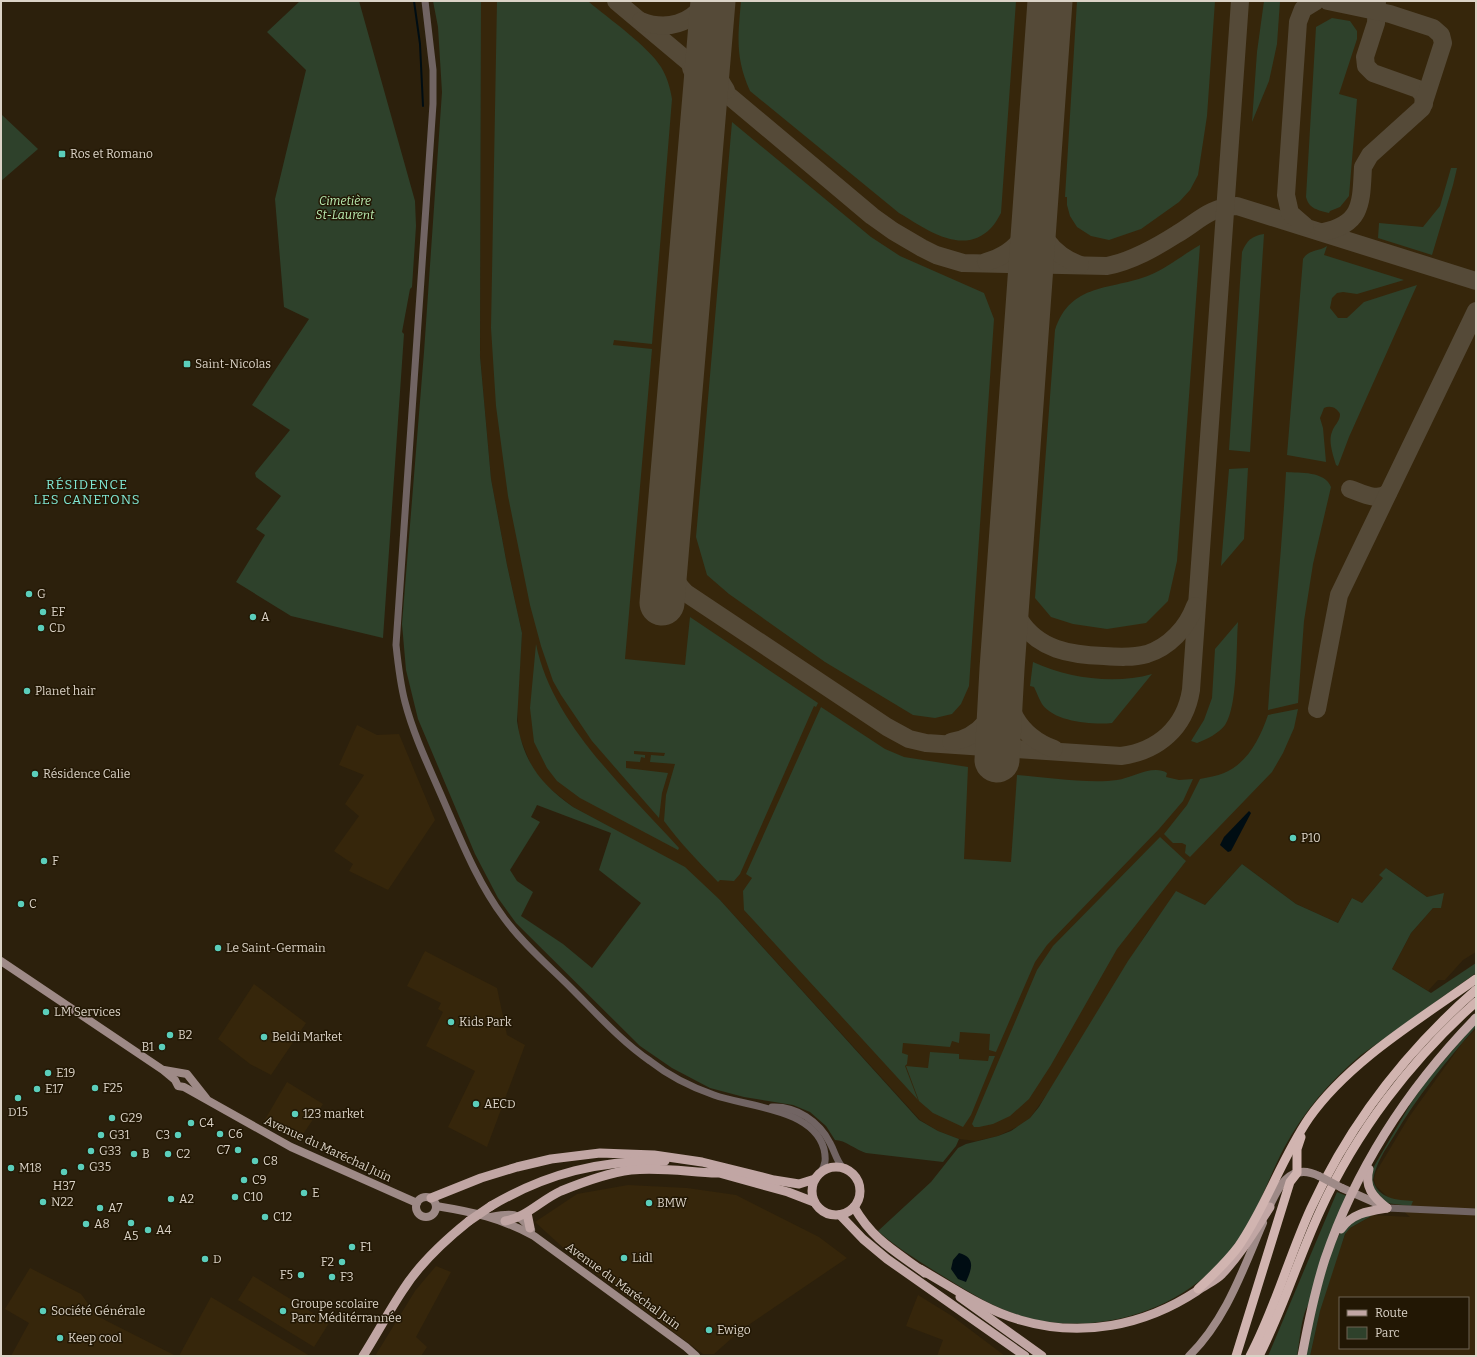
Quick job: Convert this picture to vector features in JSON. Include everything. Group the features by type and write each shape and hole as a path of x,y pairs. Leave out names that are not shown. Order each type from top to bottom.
{"highway":[{"path":"1198,1289 1228,1260 1238,1247 1290,1147 1310,1118 1334,1088 1366,1058 1476,979"},
{"path":"1250,1356 1261,1335 1311,1208 1347,1141 1394,1073 1436,1028 1476,990"},
{"path":"1259,1356 1271,1332 1304,1249 1331,1189 1353,1149 1385,1100 1422,1056 1476,1002"},
{"path":"1236,1356 1290,1182 1297,1173 1297,1149 1310,1118"},
{"path":"1265,1356 1277,1331 1304,1249"}],"main road":[{"path":"1,961 163,1070 175,1080 178,1086 184,1087 188,1085 190,1080 187,1074 163,1070"},
{"path":"1302,1356 1325,1259 1352,1194 1374,1152 1424,1079 1476,1018"},
{"path":"175,1080 179,1073"},
{"name":"Avenue du Maréchal Juin","path":"190,1080 210,1102"},
{"name":"Avenue du Maréchal Juin","path":"184,1087 291,1147 417,1203"},
{"path":"1374,1152 1368,1171 1367,1184 1371,1192 1387,1208"},
{"path":"431,1198 436,1206 435,1213 426,1217 418,1212 417,1203 422,1198 431,1198 500,1172 558,1158 622,1153 654,1155 702,1162 783,1182 798,1184 817,1176 827,1169 843,1168 855,1177 859,1184 858,1200 854,1207 840,1215 825,1213 818,1208 814,1202 812,1194 817,1176"},
{"path":"367,1356 402,1290 415,1273 440,1246 469,1221 490,1206 525,1188 558,1175 598,1165 631,1161 702,1162"},
{"path":"631,1161 693,1167 788,1192 814,1202"},
{"path":"505,1221 524,1215 538,1204 558,1192 584,1182 621,1172 664,1169 717,1173"},
{"path":"920,1269 993,1310 1019,1320 1040,1325 1068,1328 1104,1327 1132,1322 1162,1311 1218,1277 1229,1266 1250,1238 1287,1178 1297,1173 1307,1171 1352,1194 1387,1208"},
{"name":"Avenue du Maréchal Juin","path":"436,1206 491,1217 532,1232 696,1356"},
{"path":"854,1207 862,1222 877,1238 1042,1356"},
{"path":"1189,1356 1213,1328 1227,1304 1270,1207"},
{"path":"1325,1259 1346,1222 1365,1211 1387,1208"},
{"name":"Avenue du Maréchal Juin","path":"491,1217 508,1213 524,1215"},
{"path":"524,1215 532,1232"},
{"path":"840,1215 863,1239 887,1259 1025,1356"},
{"path":"364,1356 385,1321"}],"street":[{"path":"425,1 433,70 433,104 396,638 398,664 406,704 420,745 464,847 490,898 515,930 625,1041 649,1061 674,1078 697,1089 731,1101 763,1107 787,1108 800,1113 813,1121 828,1138 837,1162 843,1168"},
{"path":"763,1107 798,1119 817,1135 822,1144 825,1156 824,1167 817,1176"},
{"path":"1387,1208 1476,1212"}],"shaded area":[{"path":"481,1 1476,1 1476,952 1463,960 1445,980 1438,980 1428,991 1392,969 1411,933 1433,908 1427,897 1386,868 1383,878 1362,903 1352,898 1338,923 1296,904 1242,864 1205,905 1181,894 1148,931 1048,1093 1030,1118 1019,1126 998,1136 976,1141 959,1139 938,1131 920,1120 720,900 608,826 573,807 544,784 533,770 519,735 517,707 522,633 507,565 491,479 480,356"},
{"path":"357,725 377,735 399,734 435,820 388,890 349,871 353,864 334,851 359,816 345,804 364,775 339,765"},
{"path":"1249,811 1251,813 1231,851 1228,852 1220,845 1224,837"},
{"path":"425,951 497,988 507,1035 525,1045 487,1147 448,1127 475,1071 426,1046 443,1012 438,1009 441,1003 407,986"},
{"path":"254,984 306,1023 271,1075 250,1064 218,1039"},
{"path":"1476,1029 1476,1356 1310,1356 1320,1311 1335,1262 1347,1230 1373,1215 1410,1217 1376,1186 1374,1179 1376,1172 1409,1117 1463,1042"},
{"path":"287,1082 323,1104 298,1142 263,1123"},
{"path":"628,1185 687,1188 736,1195 819,1237 847,1258 741,1330 714,1354 703,1354 570,1254 535,1222 577,1194"},
{"path":"959,1253 968,1258 971,1265 970,1273 966,1282 958,1279 951,1269 953,1260"},
{"path":"436,1266 451,1272 416,1337 427,1347 421,1356 375,1356 415,1291"},
{"path":"30,1268 81,1294 97,1316 176,1356 11,1356 29,1323 5,1309"},
{"name":"Groupe scolaire Parc Méditérrannée","path":"253,1276 329,1323 314,1347 238,1300"},
{"path":"918,1295 952,1316 1005,1356 937,1356 943,1340 906,1326"},
{"path":"211,1297 275,1335 310,1356 179,1356"}],"green space":[{"name":"Cimetière St-Laurent","path":"300,1 359,1 415,201 416,226 412,287 410,289 402,332 404,334 383,638 291,616 236,582 265,535 256,529 281,496 256,477 255,473 290,430 252,405 309,319 284,307 275,199 306,70 267,32"},
{"path":"433,1 481,1 480,356 491,479 507,565 522,633 517,721 524,748 529,760 542,780 573,807 685,867 720,900 919,1120 938,1131 959,1139 956,1146 943,1162 866,1153 839,1140 835,1140 826,1126 810,1112 793,1105 744,1097 710,1088 672,1068 640,1046 516,923 498,898 475,854 418,719 406,670 402,624 424,352 442,92 438,27","holes":["537,805 611,833 599,870 641,903 592,968 563,944 521,916 533,892 517,881 510,870 540,822 531,817"]},
{"path":"497,1 590,1 589,2 628,33 655,59 667,78 672,99 652,344 614,340 613,345 652,349 625,659 685,665 690,617 818,703 816,707 814,706 740,874 734,881 720,880 718,882 683,845 664,821 666,795 675,764 650,762 651,755 664,756 665,753 634,751 634,754 645,755 645,758 641,757 640,762 626,761 626,768 668,773 662,793 659,818 592,741 553,681 541,646 530,605 508,496 496,406 491,328"},
{"path":"741,1 1016,1 1001,213 991,228 980,236 969,240 957,240 945,237 921,226 899,213 750,91 742,68 739,47"},
{"path":"1077,1 1215,1 1207,116 1198,175 1190,190 1179,202 1141,229 1109,240 1091,236 1077,227 1070,216 1067,205 1067,197 1065,197"},
{"path":"1264,1 1280,1 1277,44 1269,81 1252,122 1257,52"},
{"path":"1332,18 1350,21 1357,31 1357,39 1339,94 1357,99 1349,196 1340,207 1330,211 1329,213 1312,207 1307,201 1306,197 1316,27"},
{"path":"1,114 38,149 1,181"},
{"path":"732,122 871,237 900,256 984,293 994,319 969,686 961,704 952,714 935,718 913,715 825,662 729,594 707,575 696,537"},
{"path":"1451,168 1457,168 1432,255 1378,238 1379,223 1423,227 1440,206"},
{"path":"1264,234 1250,452 1229,450 1242,252 1250,239"},
{"path":"1200,245 1177,561 1168,601 1146,623 1107,629 1073,624 1051,617 1035,598 1055,330 1062,315 1071,303 1082,296 1094,290 1150,275 1163,269"},
{"path":"1327,246 1324,255 1404,280 1357,294 1343,292 1337,293 1332,298 1330,308 1338,318 1347,318 1364,302 1417,285 1349,437 1338,466 1336,465 1331,448 1331,436 1340,414 1337,410 1331,407 1324,408 1320,418 1323,428 1326,462 1287,455 1303,259 1311,252"},
{"path":"1248,468 1244,539 1221,566 1229,469"},
{"path":"1286,472 1318,475 1328,482 1331,487 1313,564 1304,621 1298,703 1268,710 1282,532"},
{"path":"1238,622 1236,676 1229,716 1225,725 1216,734 1197,743 1191,741 1204,720 1212,698 1215,649"},
{"path":"536,644 545,673 558,701 574,728 615,779 679,848 678,850 580,798 557,781 547,768 534,742 530,708"},
{"path":"1033,662 1061,672 1091,678 1122,679 1152,674 1112,723 1085,723 1055,715 1042,704 1034,687 1030,686"},
{"path":"821,707 885,749 904,757 968,767 964,859 1011,862 1017,775 1081,781 1106,781 1123,779 1142,772 1155,770 1167,773 1166,777 1179,780 1193,779 1183,801 1159,829 1047,945 1035,962 996,1052 989,1050 990,1034 960,1032 959,1043 952,1041 950,1047 903,1043 902,1053 908,1055 907,1064 905,1066 918,1100 744,910 743,891 752,878 746,874"},
{"path":"1298,709 1294,728 1283,753 1272,772 1190,857 1185,853 1186,845 1182,843 1173,843 1164,834 1187,805 1200,779 1224,773 1240,763 1257,741 1268,715"},
{"path":"1160,837 1186,861 1117,949 1051,1065 1029,1099 1010,1116 993,1124 974,1127 972,1124 1037,970 1053,946"},
{"path":"1242,864 1296,904 1338,923 1352,898 1362,903 1383,878 1379,875 1386,868 1427,897 1444,893 1441,908 1433,908 1411,933 1392,969 1431,993 1476,963 1476,973 1361,1055 1338,1076 1318,1098 1292,1134 1279,1158 1250,1221 1225,1257 1202,1279 1175,1297 1146,1311 1116,1319 1084,1323 1052,1322 1021,1316 986,1302 919,1261 878,1231 931,1182 958,1148 966,1144 1011,1131 1030,1118 1039,1107 1128,961 1176,891 1205,905"},
{"path":"1476,1023 1476,1027 1422,1093 1381,1157 1373,1180 1375,1186 1384,1195 1389,1197 1413,1201 1411,1206 1386,1203 1371,1185 1373,1168 1411,1103 1427,1080"},
{"path":"930,1052 959,1054 959,1059 988,1061 989,1056 995,1056 971,1115 963,1127 933,1113 919,1101 906,1066 928,1068"},
{"path":"1337,1192 1347,1196 1309,1304 1304,1314 1297,1356 1268,1356"},
{"path":"1373,1215 1350,1228 1345,1234 1320,1311 1310,1356 1306,1356 1321,1288 1332,1250 1345,1226 1358,1218"}],"waterway":[{"path":"414,1 420,44 423,106"}],"taxiway":[{"path":"616,1 872,216 893,231 936,255 963,263 1107,266 1125,261 1152,249 1212,212 1227,207 1237,206 1476,281"},
{"path":"641,21 660,25 678,23 693,15 706,1"},
{"path":"667,541 669,563 673,575 676,582 686,593 887,727 909,739 926,743 1121,756 1147,749 1168,735 1183,716 1188,704 1191,690 1240,1"},
{"path":"1305,226 1290,213 1286,195 1298,22 1303,9 1316,1"},
{"path":"1323,232 1336,228 1346,223 1353,217 1360,201 1363,167 1370,155 1422,108 1443,43 1441,35 1433,28 1390,14 1328,1"},
{"path":"1377,1 1376,23 1365,57 1366,66 1373,73 1418,89 1423,95 1424,104"},
{"path":"710,36 714,64 719,78 726,90"},
{"path":"691,68 702,93 704,109"},
{"path":"986,262 998,258 1008,252 1022,238 1031,219 1036,196"},
{"path":"1036,206 1040,226 1049,243 1062,256 1080,265"},
{"path":"1317,709 1339,595 1476,311"},
{"path":"1350,489 1374,497 1384,496 1388,493"},
{"path":"1009,568 1012,601 1019,619 1036,638 1056,649 1068,652 1120,657 1147,654 1170,642 1187,622 1195,606"},
{"path":"1002,669 1006,695 1015,718 1030,736 1054,749"},
{"path":"951,742 961,740 970,735 986,722 997,705 1001,685"}],"runway":[{"path":"662,603 713,1"},
{"path":"997,760 1002,669 1050,1"}],"place":[{"name":"Ros et Romano","path":"62,154"},
{"name":"Saint-Nicolas","path":"187,364"},
{"name":"G","path":"29,594"},
{"name":"EF","path":"43,612"},
{"name":"A","path":"253,617"},
{"name":"CD","path":"41,628"},
{"name":"Planet hair","path":"27,691"},
{"name":"Résidence Calie","path":"35,774"},
{"name":"P10","path":"1293,838"},
{"name":"F","path":"44,861"},
{"name":"C","path":"21,904"},
{"name":"Le Saint-Germain","path":"218,948"},
{"name":"LM Services","path":"46,1012"},
{"name":"Kids Park","path":"451,1022"},
{"name":"B2","path":"170,1035"},
{"name":"Beldi Market","path":"264,1037"},
{"name":"B1","path":"162,1047"},
{"name":"E19","path":"48,1073"},
{"name":"F25","path":"95,1088"},
{"name":"E17","path":"37,1089"},
{"name":"D15","path":"18,1098"},
{"name":"AECD","path":"476,1104"},
{"name":"123 market","path":"295,1114"},
{"name":"G29","path":"112,1118"},
{"name":"C4","path":"191,1123"},
{"name":"C6","path":"220,1134"},
{"name":"G31","path":"101,1135"},
{"name":"C3","path":"178,1135"},
{"name":"C7","path":"238,1150"},
{"name":"G33","path":"91,1151"},
{"name":"B","path":"134,1154"},
{"name":"C2","path":"168,1154"},
{"name":"C8","path":"255,1161"},
{"name":"G35","path":"81,1167"},
{"name":"M18","path":"11,1168"},
{"name":"H37","path":"64,1172"},
{"name":"C9","path":"244,1180"},
{"name":"E","path":"304,1193"},
{"name":"C10","path":"235,1197"},
{"name":"A2","path":"171,1199"},
{"name":"N22","path":"43,1202"},
{"name":"BMW","path":"649,1203"},
{"name":"A7","path":"100,1208"},
{"name":"C12","path":"265,1217"},
{"name":"A5","path":"131,1223"},
{"name":"A8","path":"86,1224"},
{"name":"A4","path":"148,1230"},
{"name":"F1","path":"352,1247"},
{"name":"Lidl","path":"624,1258"},
{"name":"D","path":"205,1259"},
{"name":"F2","path":"342,1262"},
{"name":"F5","path":"301,1275"},
{"name":"F3","path":"332,1277"},
{"name":"Société Générale","path":"43,1311"},
{"name":"Groupe scolaire Parc Méditérrannée","path":"283,1311"},
{"name":"Ewigo","path":"709,1330"},
{"name":"Keep cool","path":"60,1338"}],"district":[{"name":"RÉSIDENCE LES CANETONS","path":"87,492"}]}
